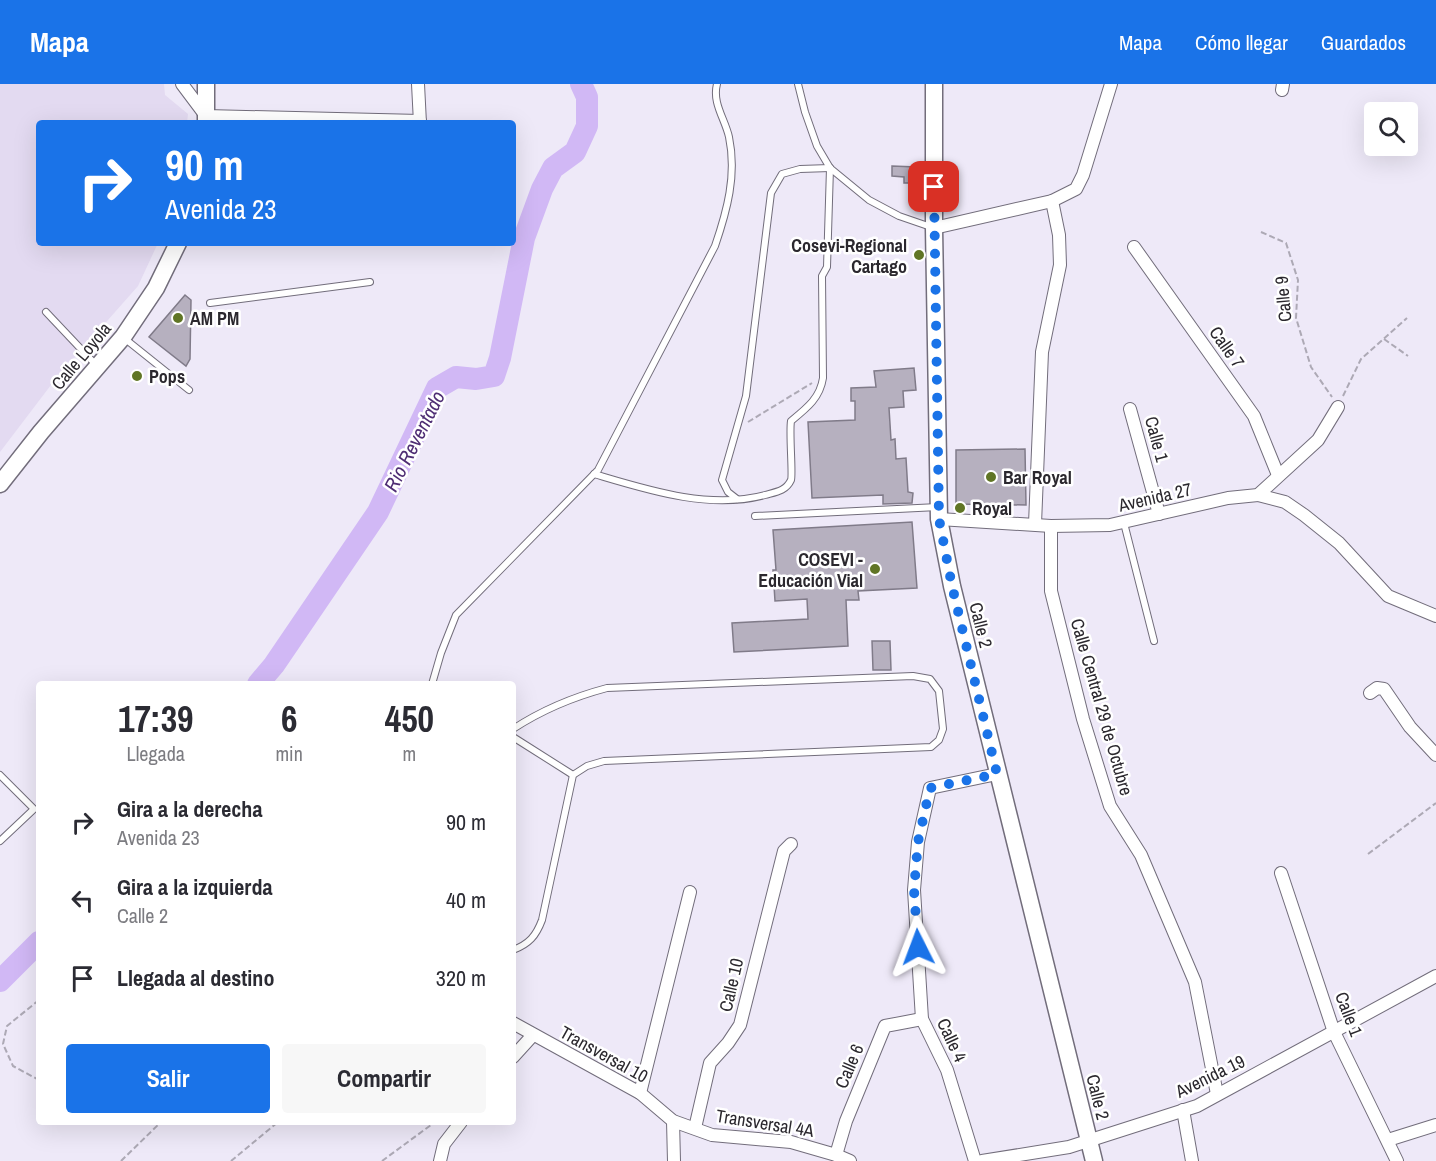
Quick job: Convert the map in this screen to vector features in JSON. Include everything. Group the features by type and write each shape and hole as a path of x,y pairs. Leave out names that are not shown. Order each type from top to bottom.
{"street":[{"path":"182,84 206,119"},
{"path":"206,84 206,119"},
{"path":"418,84 420,120"},
{"name":"Calle 2","path":"934,84 939,513 952,586 1094,1161"},
{"path":"934,228 1052,201 1076,189 1083,175 1111,84"},
{"path":"206,119 277,120"},
{"path":"1035,524 1042,352 1060,265 1059,235 1052,201"},
{"name":"Calle Loyola","path":"2,477 123,337 156,288 177,246"},
{"name":"Calle 7","path":"1134,247 1254,416 1278,476"},
{"path":"1258,495 1318,440 1338,407"},
{"name":"Calle 1","path":"1130,409 1159,514"},
{"path":"1258,495 1285,502 1304,515 1339,543 1388,596 1436,616"},
{"name":"Avenida 27","path":"939,513 1051,526 1110,525 1227,498 1258,495"},
{"name":"Calle Central 29 de Octubre","path":"1051,526 1051,591 1083,719 1110,806 1141,855 1195,981 1217,1094"},
{"path":"1370,693 1377,688 1384,690 1410,727 1436,755"},
{"name":"Calle 4","path":"975,1161 947,1070 922,1019 914,890 918,842 930,788 997,774"},
{"name":"Calle 10","path":"695,1128 710,1063 740,1025 784,851 791,844"},
{"name":"Calle 1","path":"1281,873 1334,1032 1397,1161"},
{"path":"640,1093 690,892"},
{"name":"Avenida 19","path":"982,1161 1069,1147 1088,1139 1197,1106 1436,976"},
{"name":"Calle 6","path":"836,1155 846,1121 885,1026 922,1019"},
{"name":"Transversal 10","path":"516,1025 640,1093 673,1121"},
{"path":"516,1054 532,1035"},
{"path":"1183,1110 1192,1161"},
{"path":"673,1121 674,1161"},
{"name":"Transversal 4A","path":"673,1121 712,1135 791,1143 850,1161"},
{"path":"440,1161 444,1144 459,1125"},
{"path":"1388,1140 1436,1125"}],"lane":[{"path":"433,681 456,615 598,470 715,246 725,217 733,162 729,136 715,93 717,84"},
{"path":"798,84 817,146 830,168 869,200 898,216 934,228"},
{"path":"594,474 644,489 686,497 738,500 782,490 791,481 793,475 789,445 791,421 812,403 823,378 822,276 827,267 830,168"},
{"path":"738,500 728,492 723,480 746,396 771,193 782,174 800,169 830,168"},
{"path":"210,303 370,282"},
{"path":"46,312 98,366"},
{"path":"123,337 189,390"},
{"path":"756,516 939,513"},
{"path":"1124,523 1154,641"},
{"path":"516,727 543,711 587,693 606,688 913,676 930,679 939,691 943,729 939,740 931,747 604,761 586,766 573,776 537,934 524,946 516,949"},
{"path":"516,739 573,776"},
{"path":"0,775 34,809 0,841"}],"path":[{"name":"Calle 9","path":"1261,232 1286,243 1298,280 1296,318 1311,367 1338,407"},
{"path":"1338,407 1361,359 1407,318"},
{"path":"1384,339 1408,356"},
{"path":"735,430 823,378"},
{"path":"1368,854 1436,803"},
{"path":"0,1051 7,1026 36,1002"},
{"path":"3,1044 13,1066 36,1078"},
{"path":"121,1161 158,1125"},
{"path":"231,1161 274,1125"},
{"path":"382,1161 431,1125"}],"shaded area":[{"path":"0,84 164,84 165,95 188,114 187,120 36,120 36,246 157,246 138,286 54,381 0,452"}],"building":[{"path":"892,166 916,167 916,183 904,183 904,177 892,176"},
{"name":"AM PM","path":"185,295 191,300 190,359 186,366 149,337"},
{"path":"914,368 916,390 903,391 904,407 889,408 891,440 895,439 896,459 906,458 908,492 913,493 912,503 883,504 883,495 812,498 808,422 855,420 855,401 851,401 851,388 876,387 874,371"},
{"name":"Bar Royal","path":"1025,449 1026,505 956,504 956,450"},
{"path":"912,522 917,588 858,591 859,600 846,600 848,646 734,652 732,623 808,619 807,599 775,601 773,570 776,570 773,530"},
{"path":"872,641 890,641 891,670 873,670"}],"waterway":[{"name":"Rio Reventado","path":"261,681 274,665 378,512 437,388 456,377 476,379 494,376 500,358 524,238 542,189 553,168 575,152 587,126 587,97 581,84"},
{"name":"Rio Reventado","path":"0,981 36,945"}],"place":[{"name":"Cosevi-Regional Cartago","path":"919,255"},
{"name":"AM PM","path":"178,318"},
{"name":"Pops","path":"137,376"},
{"name":"Bar Royal","path":"991,477"},
{"name":"Royal","path":"960,508"},
{"name":"COSEVI - Educación Vial","path":"875,569"}],"route":[{"path":"918,947 914,890 918,842 930,788 997,774 952,586 939,519 934,187"}]}
